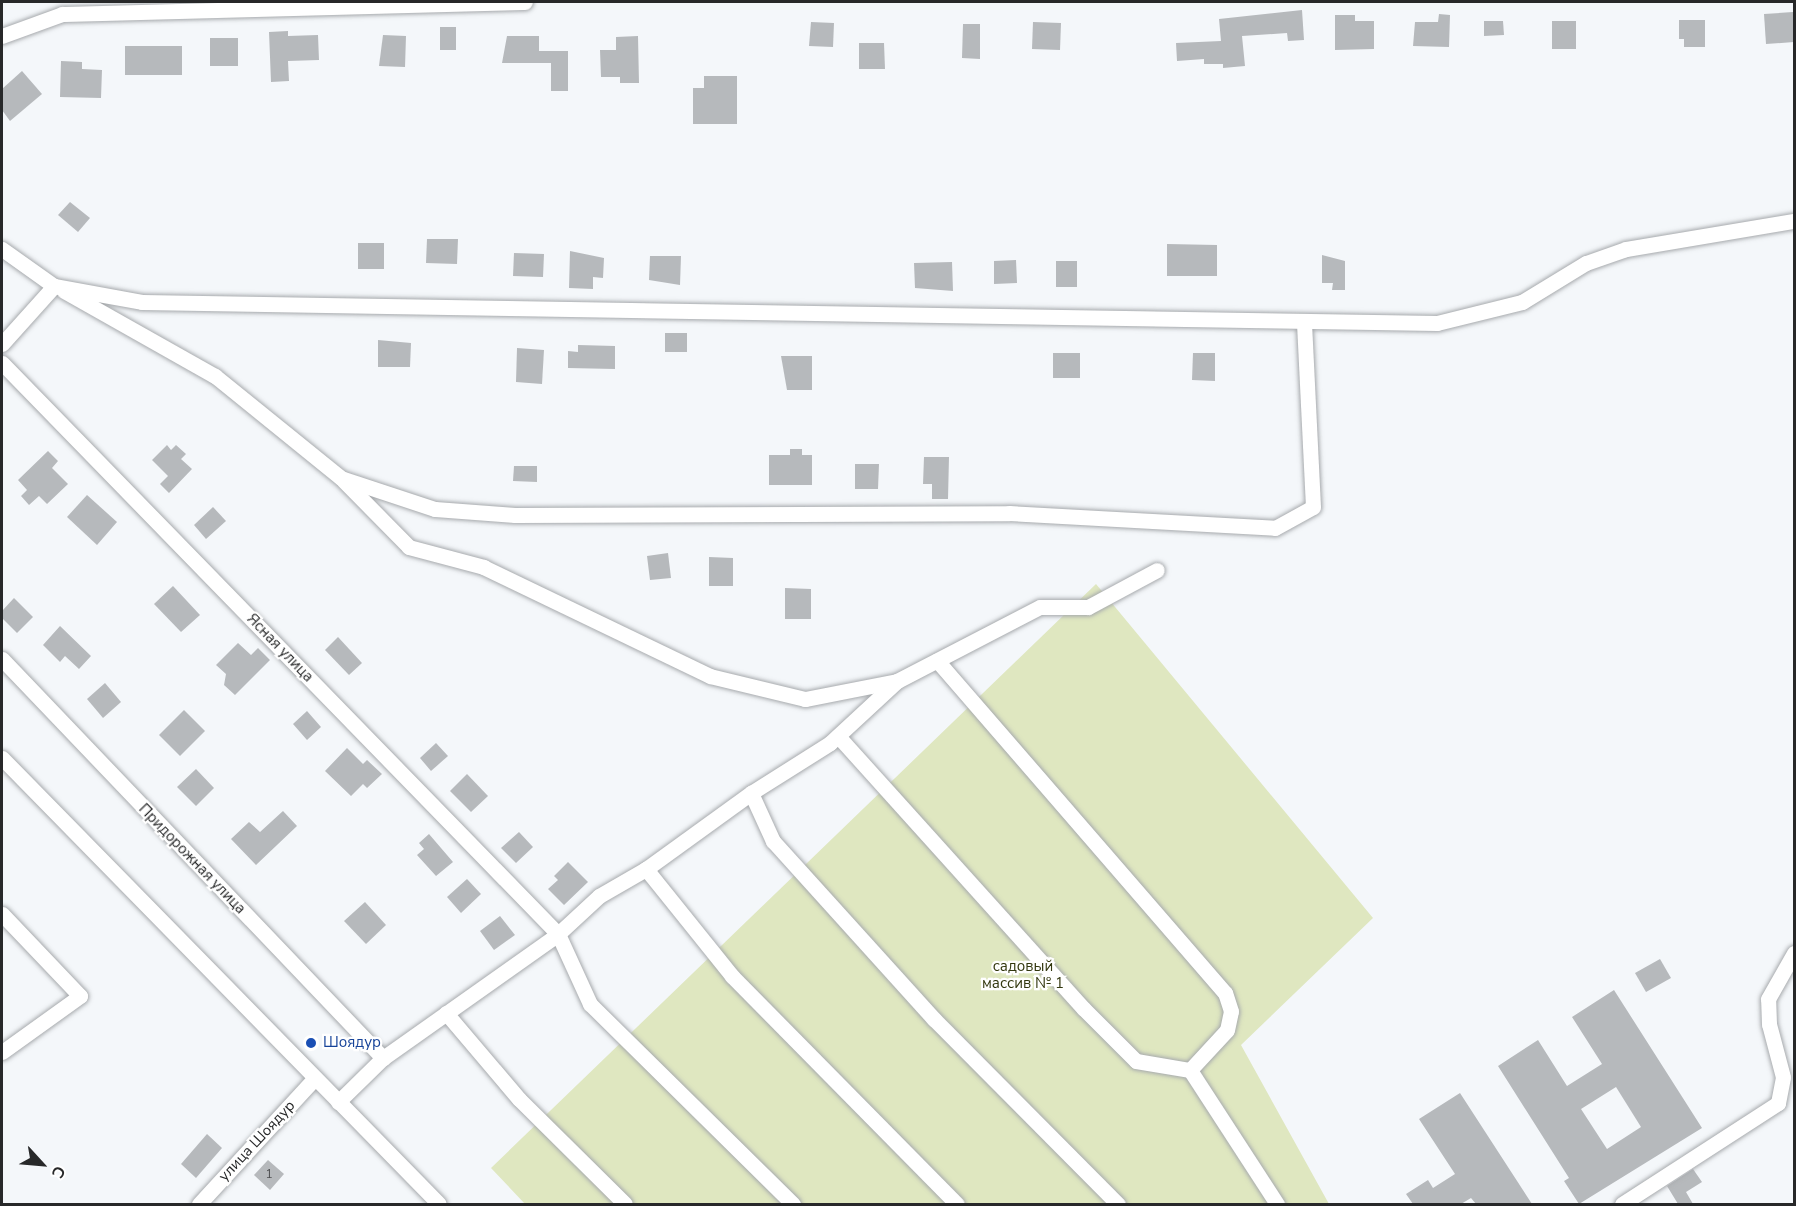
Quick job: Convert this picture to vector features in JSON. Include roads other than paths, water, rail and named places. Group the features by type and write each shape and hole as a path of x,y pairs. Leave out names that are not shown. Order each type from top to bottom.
{"street":[{"path":"2,36 62,14 525,2"},
{"path":"54,286 142,302 1437,323 1522,302 1586,263 1626,249 1794,221"},
{"path":"2,249 54,286 215,376 341,478 409,547 484,567 710,676 805,699 897,681"},
{"path":"2,344 54,286"},
{"path":"341,478 435,509 515,514 1009,513 1275,528 1313,507 1304,321"},
{"name":"Ясная улица","path":"2,363 558,934 590,1004 793,1204"},
{"path":"338,1102 383,1058 558,934 599,896 646,869 752,793 838,736 897,681 1041,608 1088,607 1157,570"},
{"name":"Придорожная улица","path":"2,659 383,1058"},
{"path":"937,660 1225,993 1231,1011 1227,1030 1190,1070"},
{"path":"838,736 1083,1008 1136,1061 1190,1070 1277,1204"},
{"path":"2,758 439,1204"},
{"path":"752,793 773,841 933,1019 1118,1204"},
{"path":"646,869 732,976 957,1204"},
{"path":"2,914 80,996 2,1052"},
{"path":"1622,1204 1778,1103 1783,1077 1769,1024 1768,999 1794,953"},
{"path":"446,1013 519,1099 625,1204"},
{"name":"улица Шоядур","path":"199,1204 315,1078"}],"place":[{"name":"Шоядур","path":"311,1043"}],"park label":[{"name":"садовый массив № 1","path":"1023,974"}]}
